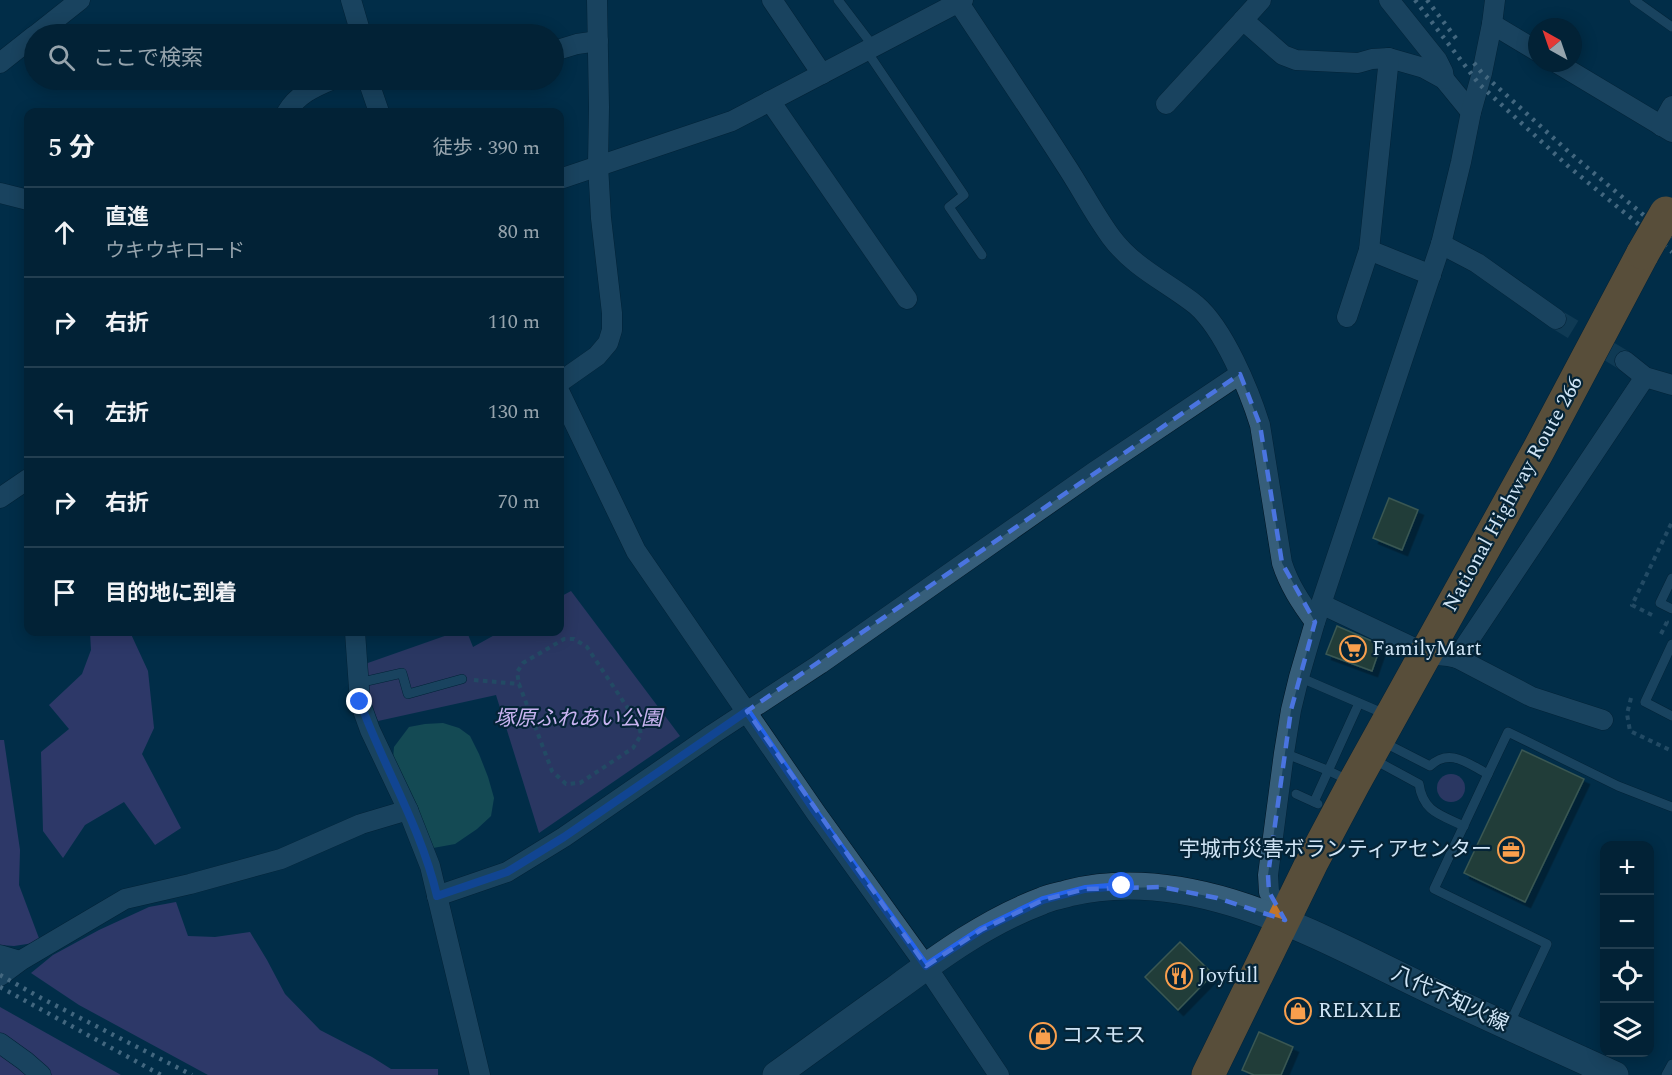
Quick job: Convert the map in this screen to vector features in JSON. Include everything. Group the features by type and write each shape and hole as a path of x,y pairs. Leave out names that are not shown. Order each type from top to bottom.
{"highway":[{"name":"National Highway Route 266","path":"1208,1075 1285,921 1364,753 1442,656 1446,617 1669,207"}],"street":[{"path":"50,24 80,0"},
{"path":"351,0 358,24"},
{"path":"564,379 597,356 608,343 612,330 598,165 597,0"},
{"path":"772,0 822,74"},
{"path":"1166,104 1260,0"},
{"path":"1389,0 1437,60 1444,79"},
{"path":"1285,921 1269,892 1268,875 1291,710 1318,613 1441,244 1482,74 1495,0"},
{"path":"564,178 715,128 959,1 1066,164 1110,236 1124,254 1196,306 1211,320 1221,336 1240,374 1260,425 1282,563 1288,581 1318,613 1442,656 1532,697 1603,720"},
{"path":"1243,20 1283,55 1296,60 1358,63 1389,58 1424,68 1444,79 1471,112"},
{"path":"1492,24 1528,46"},
{"path":"564,48 598,41"},
{"path":"0,63 24,44"},
{"path":"1347,317 1369,250 1389,58"},
{"path":"1572,72 1666,129 1672,106"},
{"path":"290,108 311,90"},
{"path":"371,90 378,108"},
{"path":"770,101 907,299"},
{"path":"0,193 24,199"},
{"path":"1441,244 1478,264 1556,319"},
{"path":"1369,250 1431,275"},
{"path":"1625,361 1645,377 1672,385"},
{"path":"437,896 507,872 564,837 747,711 820,664 1084,479 1240,374"},
{"path":"1442,656 1645,377"},
{"path":"564,401 636,551 816,813 926,966 999,1075"},
{"path":"0,498 24,482"},
{"path":"355,636 360,702 430,866 480,1075"},
{"path":"0,976 20,961 125,898 190,884 281,858 361,824 408,810"},
{"name":"八代不知火線","path":"776,1075 926,966 981,930 1043,900 1085,889 1122,886 1162,887 1217,898 1285,921 1615,1075"},
{"path":"0,954 20,961"},
{"path":"0,1044 25,1060 41,1075"}],"lane":[{"path":"838,0 964,195 949,207 982,255"},
{"path":"1634,0 1672,27"},
{"path":"1672,578 1660,603 1672,609"},
{"path":"1672,644 1645,702 1672,716"},
{"path":"358,683 402,673 408,694 462,679"},
{"path":"1299,677 1359,703"},
{"path":"1296,794 1316,803 1364,753 1359,703"},
{"path":"1359,703 1364,753"},
{"path":"1508,1026 1547,944 1434,889 1508,732 1618,786 1672,807"},
{"path":"1284,753 1364,753 1430,766 1444,756 1453,757 1488,774"},
{"path":"1364,753 1419,784 1424,802 1431,810 1464,826"},
{"path":"1666,1075 1672,1064"}],"path":[{"path":"1658,641 1667,622 1632,605 1672,522"},
{"path":"564,639 574,639 587,647 639,724 641,735 633,747 580,783 566,784 552,771 519,684 517,672 523,663 564,639"},
{"path":"462,679 519,684"},
{"path":"1635,690 1630,699 1627,714 1630,731 1672,751"}],"highlighted area":[{"path":"1240,374 1260,425 1282,563 1315,622 1291,710 1268,875 1269,892 1285,920 1217,898 1162,887 1085,889 1043,900 981,930 926,966 747,711"}],"green space":[{"name":"塚原ふれあい公園","path":"571,591 680,736 539,833 496,695 378,721 370,701 365,664 445,636 469,636 473,647 493,636 564,636 564,595"},
{"path":"1451,774 1461,778 1465,788 1461,798 1451,802 1441,798 1437,788 1441,778"}],"shaded area":[{"path":"90,636 132,636 148,671 154,728 142,754 181,828 155,845 124,802 85,825 63,858 43,831 41,752 69,729 49,705 82,674 91,650"},
{"path":"443,723 459,728 470,736 488,777 494,798 491,816 477,829 455,844 433,848 393,759 394,747 409,727"},
{"path":"0,740 4,740 20,850 19,885 40,941 53,955 40,942 14,946 0,945"},
{"path":"176,902 188,936 215,937 250,932 285,994 320,1030 391,1069 438,1069 438,1075 208,1075 79,1005 31,973 53,955 149,907"},
{"path":"0,1007 121,1075 0,1075"}],"building":[{"path":"1389,498 1418,510 1402,550 1373,538"},
{"path":"1337,626 1381,645 1372,671 1326,654"},
{"path":"1522,750 1584,779 1525,902 1464,873"},
{"name":"Joyfull","path":"1180,942 1213,974 1178,1010 1145,977"},
{"path":"1259,1032 1293,1047 1281,1075 1254,1075 1242,1070"}],"tunnel":[{"path":"1556,319 1625,361"}],"railway":[{"path":"1415,0 1479,84 1568,166 1672,252"},
{"path":"1427,0 1458,41"},
{"path":"1474,63 1482,73 1570,153 1672,239"},
{"path":"0,975 192,1075"},
{"path":"0,987 161,1075"}],"place":[{"name":"FamilyMart","path":"1353,649"},
{"name":"宇城市災害ボランティアセンター","path":"1511,850"},
{"name":"Joyfull","path":"1179,976"},
{"name":"RELXLE","path":"1298,1011"},
{"name":"コスモス","path":"1043,1036"}],"route":[{"path":"360,702 370,729 408,810 430,866 437,896 507,872 564,837 747,711 816,813 926,966 981,930 1043,900 1085,889 1122,886"}]}
